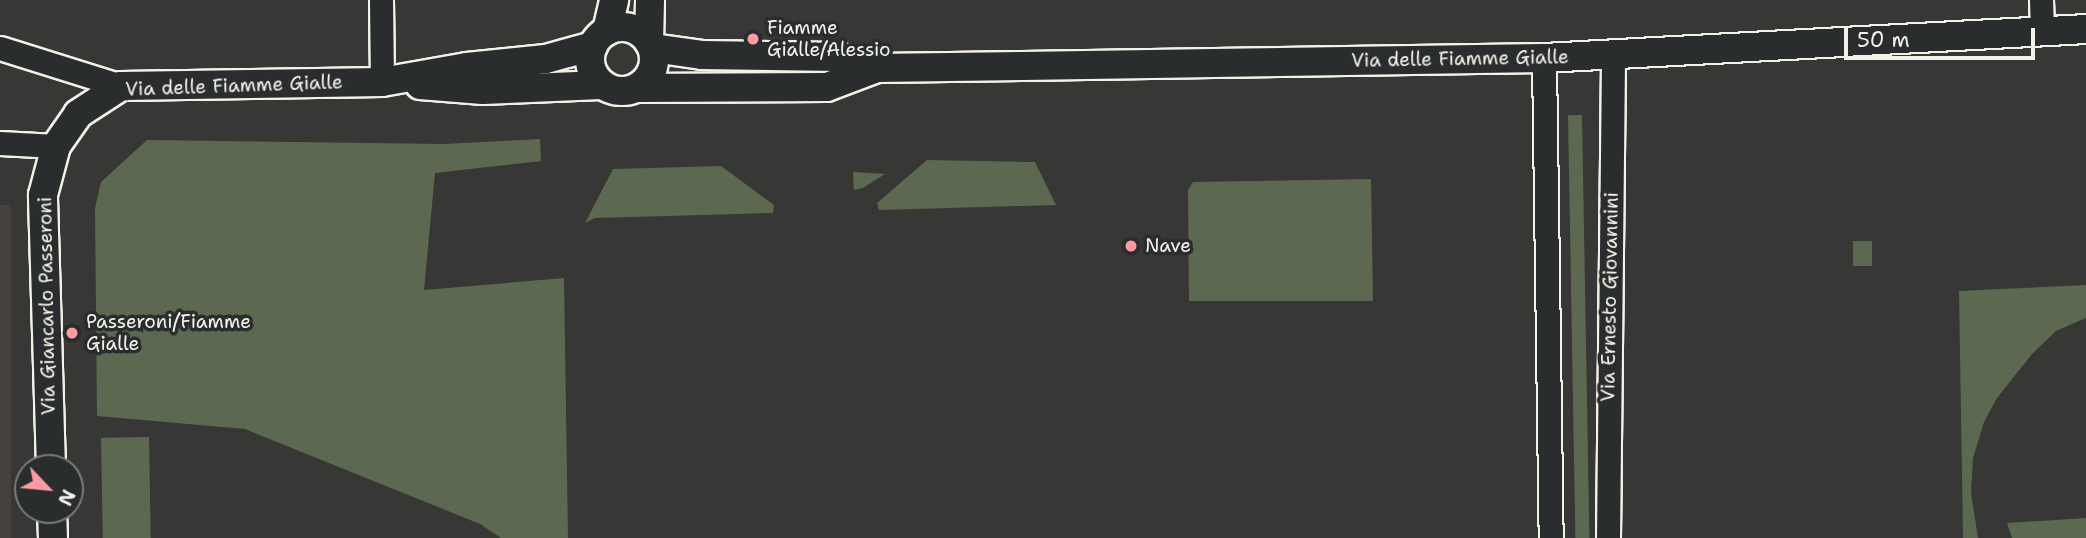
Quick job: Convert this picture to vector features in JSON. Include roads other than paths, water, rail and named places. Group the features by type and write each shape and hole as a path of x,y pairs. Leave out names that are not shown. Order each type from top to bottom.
{"street":[{"path":"381,0 387,81"},
{"path":"614,0 590,62 601,85 614,91 638,88 652,71 650,0"},
{"path":"2041,0 2042,31"},
{"path":"600,38 626,27 641,33 651,45"},
{"name":"Via delle Fiamme Gialle","path":"651,45 702,55 838,58 877,68 1613,56 2086,29"},
{"name":"Via delle Fiamme Gialle","path":"387,81 467,67 546,59 600,38"},
{"path":"0,48 121,86"},
{"name":"Via Ernesto Giovannini","path":"1608,538 1613,56"},
{"path":"1544,58 1551,538"},
{"name":"Via delle Fiamme Gialle","path":"638,88 827,88 877,68"},
{"name":"Via delle Fiamme Gialle","path":"56,146 78,114 121,86 387,81 466,89 601,85"},
{"path":"0,143 56,146"},
{"name":"Via Giancarlo Passeroni","path":"51,454 43,195 56,146"}],"place":[{"name":"Fiamme Gialle/Alessio","path":"753,39"},
{"name":"Nave","path":"1131,246"},
{"name":"Passeroni/Fiamme Gialle","path":"72,333"}]}
